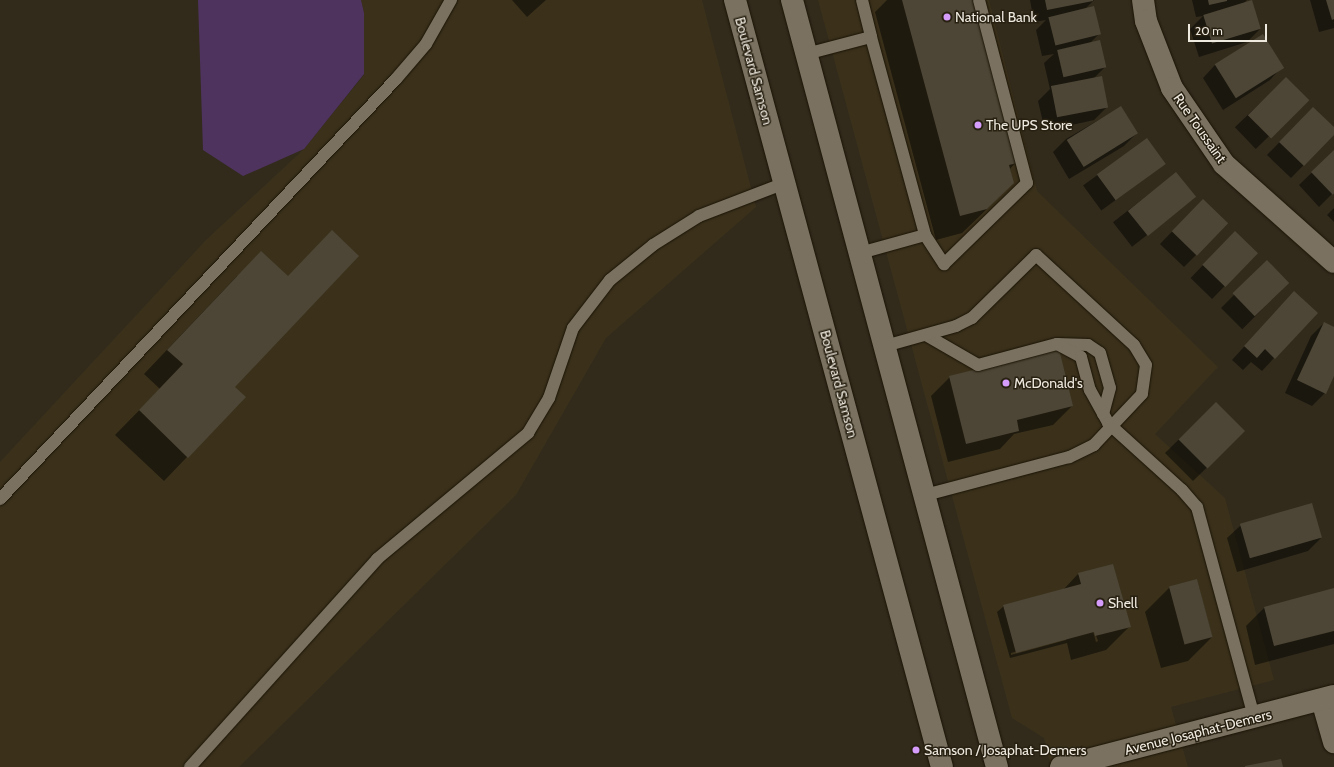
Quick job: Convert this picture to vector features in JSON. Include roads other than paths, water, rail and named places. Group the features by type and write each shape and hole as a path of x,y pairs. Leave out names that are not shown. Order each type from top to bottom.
{"street":[{"name":"Boulevard Samson","path":"736,0 942,767"},
{"path":"792,0 997,767"},
{"name":"Rue Toussaint","path":"1143,0 1146,21 1172,88 1224,164 1334,262"},
{"path":"1328,698 1334,742"},
{"name":"Avenue Josaphat-Demers","path":"1062,767 1328,698"}],"lane":[{"path":"0,499 401,75 430,39 451,0"},
{"path":"862,0 925,235 944,264 1027,183 979,0"},
{"path":"806,54 872,37"},
{"path":"190,767 377,559 528,433 549,398 573,328 610,280 653,245 699,216 785,183"},
{"path":"860,253 925,235"},
{"path":"885,346 926,335 972,318 1036,255 1143,358 1147,372 1142,394 1113,428 1094,445 1069,457 925,495"},
{"path":"926,335 963,360 978,365 1057,344 1088,345 1100,353 1110,388 1103,414"},
{"path":"1057,344 1081,357 1090,390 1103,414 1113,428 1182,490 1197,507 1254,717"}],"place":[{"name":"National Bank","path":"947,17"},
{"name":"The UPS Store","path":"978,125"},
{"name":"McDonald's","path":"1006,383"},
{"name":"Shell","path":"1100,603"},
{"name":"Samson / Josaphat-Demers","path":"916,750"}]}
